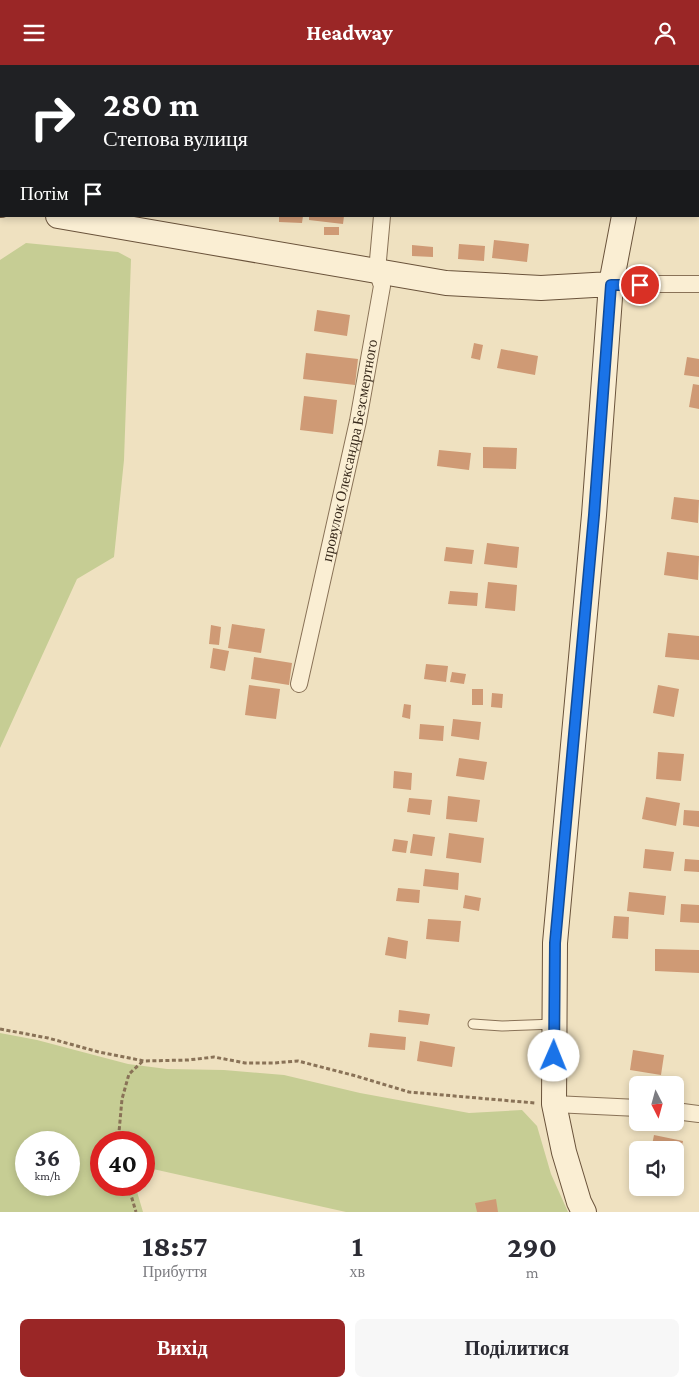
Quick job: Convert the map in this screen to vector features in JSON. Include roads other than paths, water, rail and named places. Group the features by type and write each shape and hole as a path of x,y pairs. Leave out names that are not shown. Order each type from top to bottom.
{"street":[{"path":"64,217 446,283 541,287 699,284"},
{"name":"провулок Олександра Безсмертного","path":"299,684 358,421 382,285 377,271 382,217"},
{"path":"584,1212 579,1202 564,1152 554,1105 555,943 594,515 611,285 624,217"},
{"path":"554,1105 629,1109"},
{"path":"684,1112 699,1114"}],"lane":[{"path":"473,1024 502,1026 555,1024"}]}
